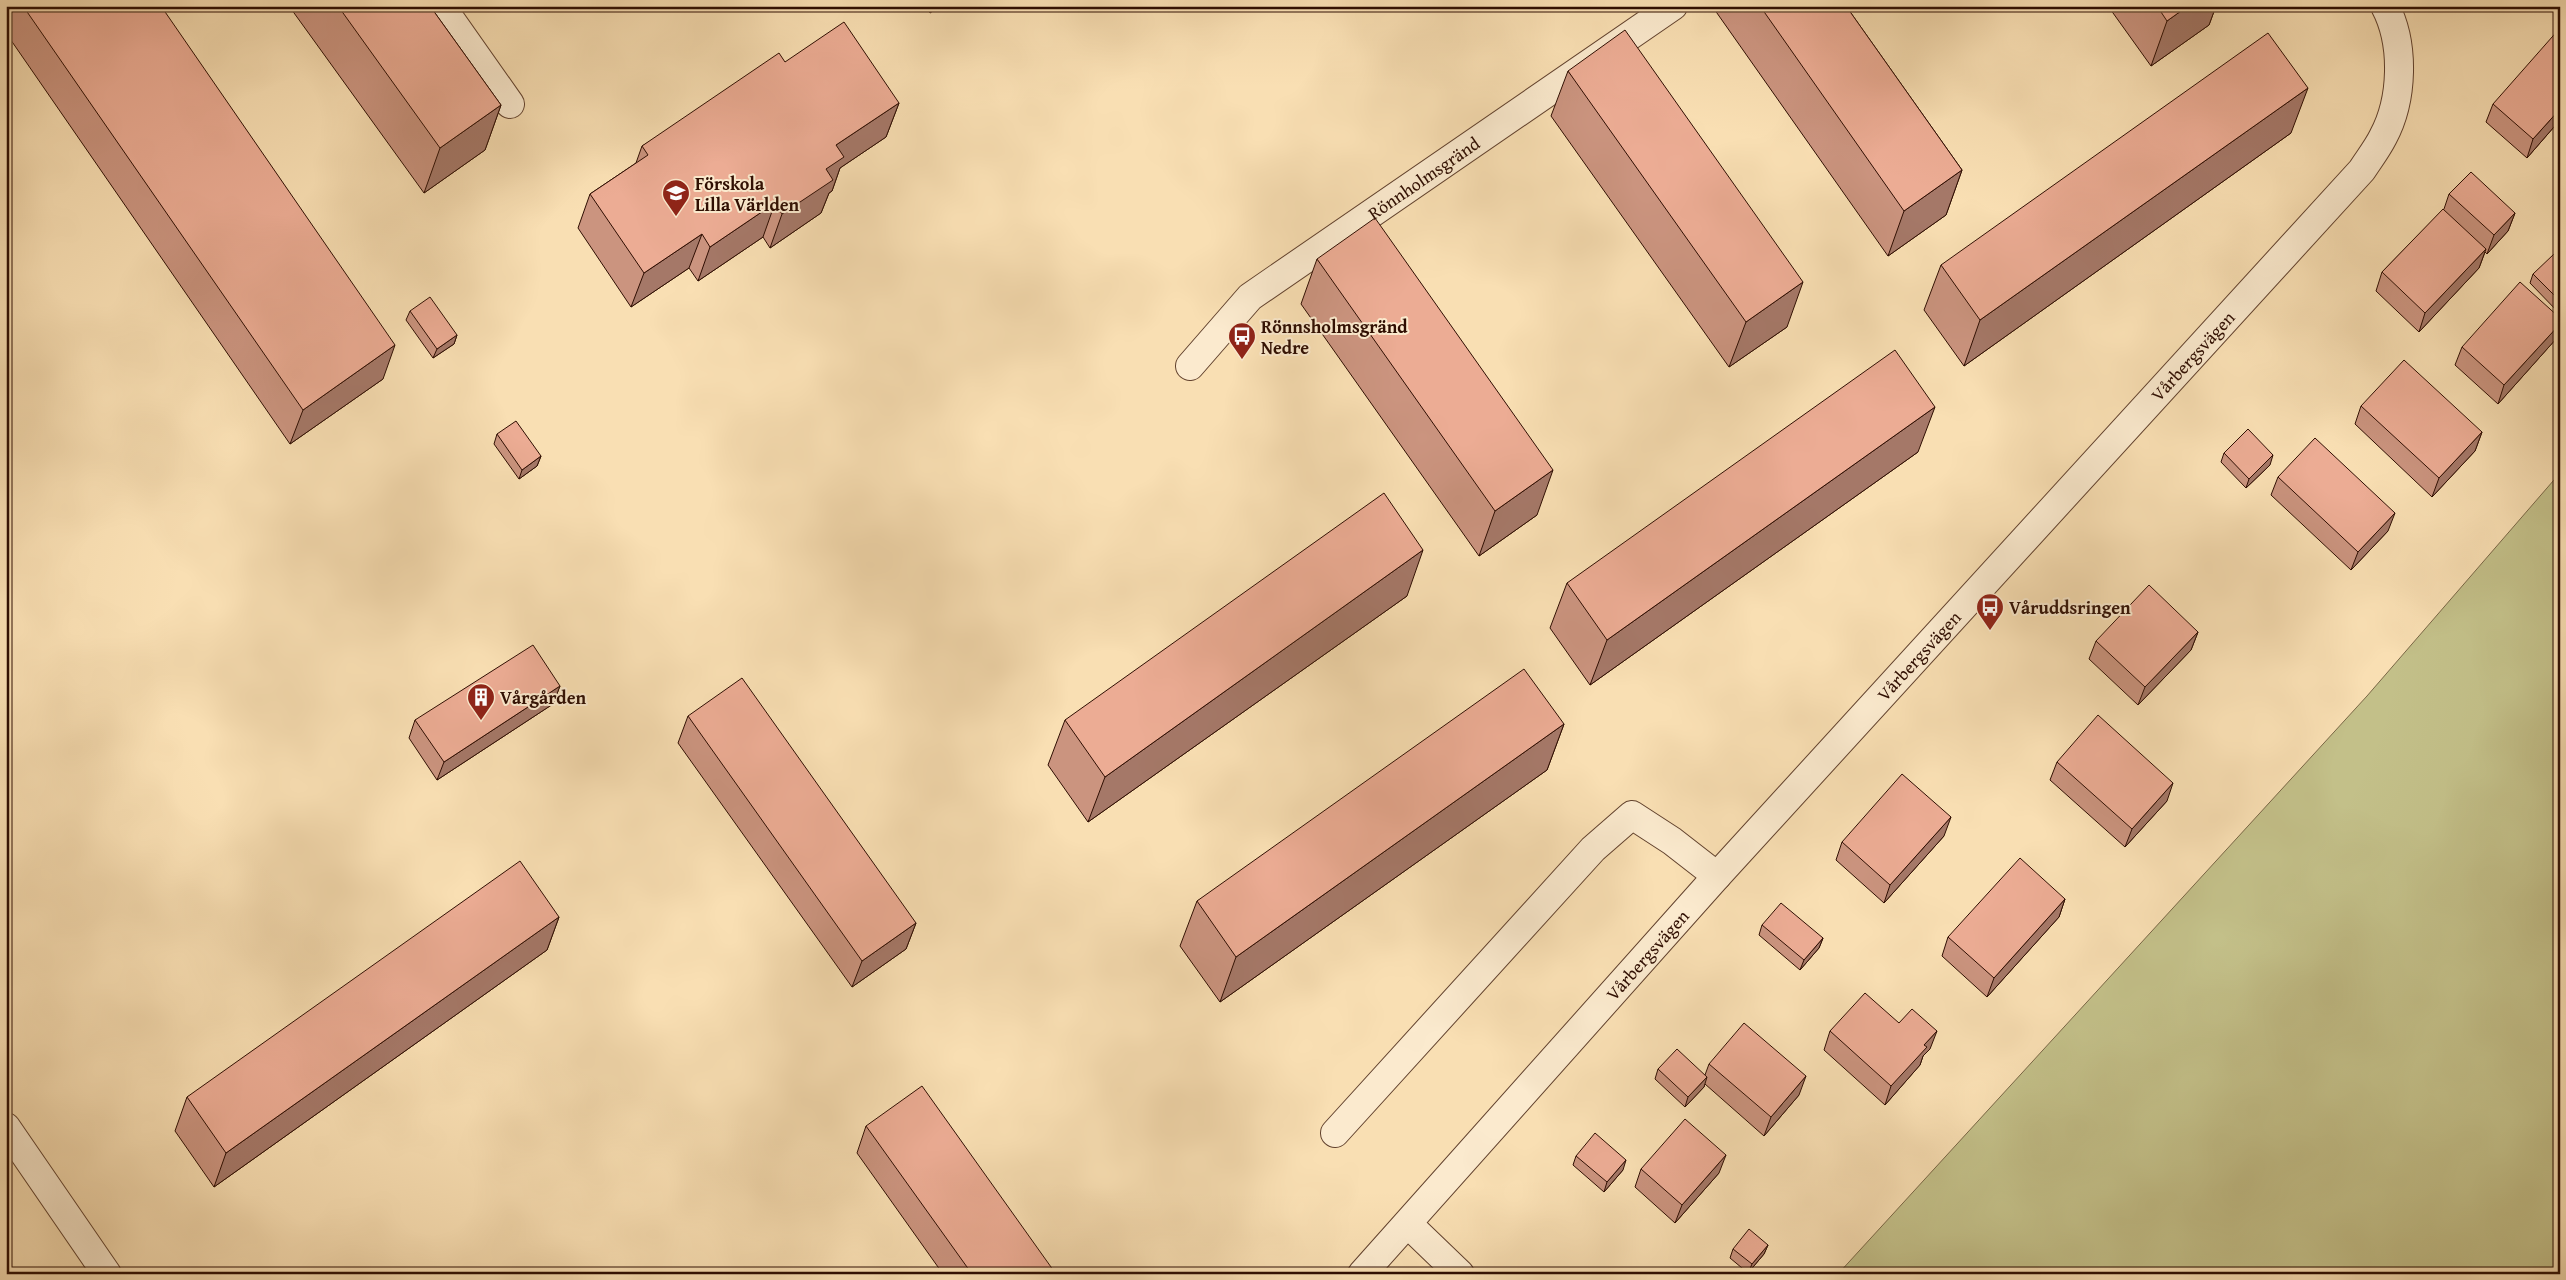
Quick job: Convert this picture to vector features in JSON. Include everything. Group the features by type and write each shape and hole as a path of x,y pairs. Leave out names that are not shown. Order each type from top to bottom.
{"street":[{"path":"441,6 510,104"},
{"name":"Rönnholmsgränd","path":"1190,366 1250,297 1673,6"},
{"name":"Vårbergsvägen","path":"1362,1274 1717,876 2362,170 2384,136 2396,99 2399,58 2392,19 2386,6"},
{"path":"1335,1133 1593,849 1632,816 1672,841 1717,876"},
{"path":"6,1127 107,1274"},
{"path":"1408,1224 1460,1274"}],"shaded area":[{"path":"2560,473 2560,1274 1838,1274 2367,696"}],"building":[{"path":"23,6 161,6 395,345 303,410"},
{"path":"338,6 430,6 501,105 440,148"},
{"path":"1760,6 1846,6 1962,170 1904,211"},
{"path":"2157,6 2188,6 2167,21"},
{"path":"844,22 899,103 836,145 844,157 826,169 833,180 782,214 775,203 710,247 702,234 644,273 590,194 648,155 642,146 779,53 785,62"},
{"path":"2560,28 2560,109 2533,139 2493,104"},
{"path":"1625,30 1803,282 1746,322 1568,71"},
{"path":"2268,33 2308,88 1980,320 1941,265"},
{"path":"2471,172 2515,213 2494,235 2449,194"},
{"path":"2443,209 2486,249 2425,313 2382,272"},
{"path":"1375,218 1553,470 1495,511 1317,259"},
{"path":"2554,254 2560,260 2560,301 2533,274"},
{"path":"2520,282 2560,318 2560,324 2504,385 2462,347"},
{"path":"430,297 457,335 437,349 410,311"},
{"path":"1895,350 1935,407 1607,640 1567,583"},
{"path":"2404,360 2482,432 2439,478 2361,406"},
{"path":"516,421 541,456 522,470 497,434"},
{"path":"2248,429 2273,455 2249,479 2224,453"},
{"path":"2315,438 2395,513 2358,552 2278,477"},
{"path":"1384,493 1423,550 1105,777 1065,720"},
{"path":"2149,585 2198,632 2145,687 2096,641"},
{"name":"Vårgården","path":"533,645 560,686 444,762 415,720"},
{"path":"1524,669 1564,724 1236,957 1197,901"},
{"path":"742,678 916,923 862,961 688,716"},
{"path":"2098,715 2173,783 2132,829 2057,762"},
{"path":"1902,774 1951,817 1890,885 1842,842"},
{"path":"2020,858 2065,899 1994,978 1948,937"},
{"path":"520,861 559,917 226,1153 187,1097"},
{"path":"1781,903 1823,938 1804,960 1762,925"},
{"path":"1865,993 1899,1023 1912,1009 1937,1031 1924,1045 1927,1047 1891,1086 1830,1031"},
{"path":"1744,1023 1806,1076 1771,1117 1709,1064"},
{"path":"1677,1049 1707,1077 1688,1097 1658,1069"},
{"path":"922,1086 1056,1274 972,1274 866,1126"},
{"path":"1685,1119 1726,1155 1682,1205 1641,1169"},
{"path":"1595,1133 1626,1160 1607,1182 1576,1156"},
{"path":"1749,1229 1768,1245 1752,1264 1733,1249"}],"place":[{"name":"Förskola Lilla Världen","path":"676,217"},
{"name":"Rönnsholmsgränd Nedre","path":"1242,360"},
{"name":"Våruddsringen","path":"1990,631"},
{"name":"Vårgården","path":"481,721"}]}
